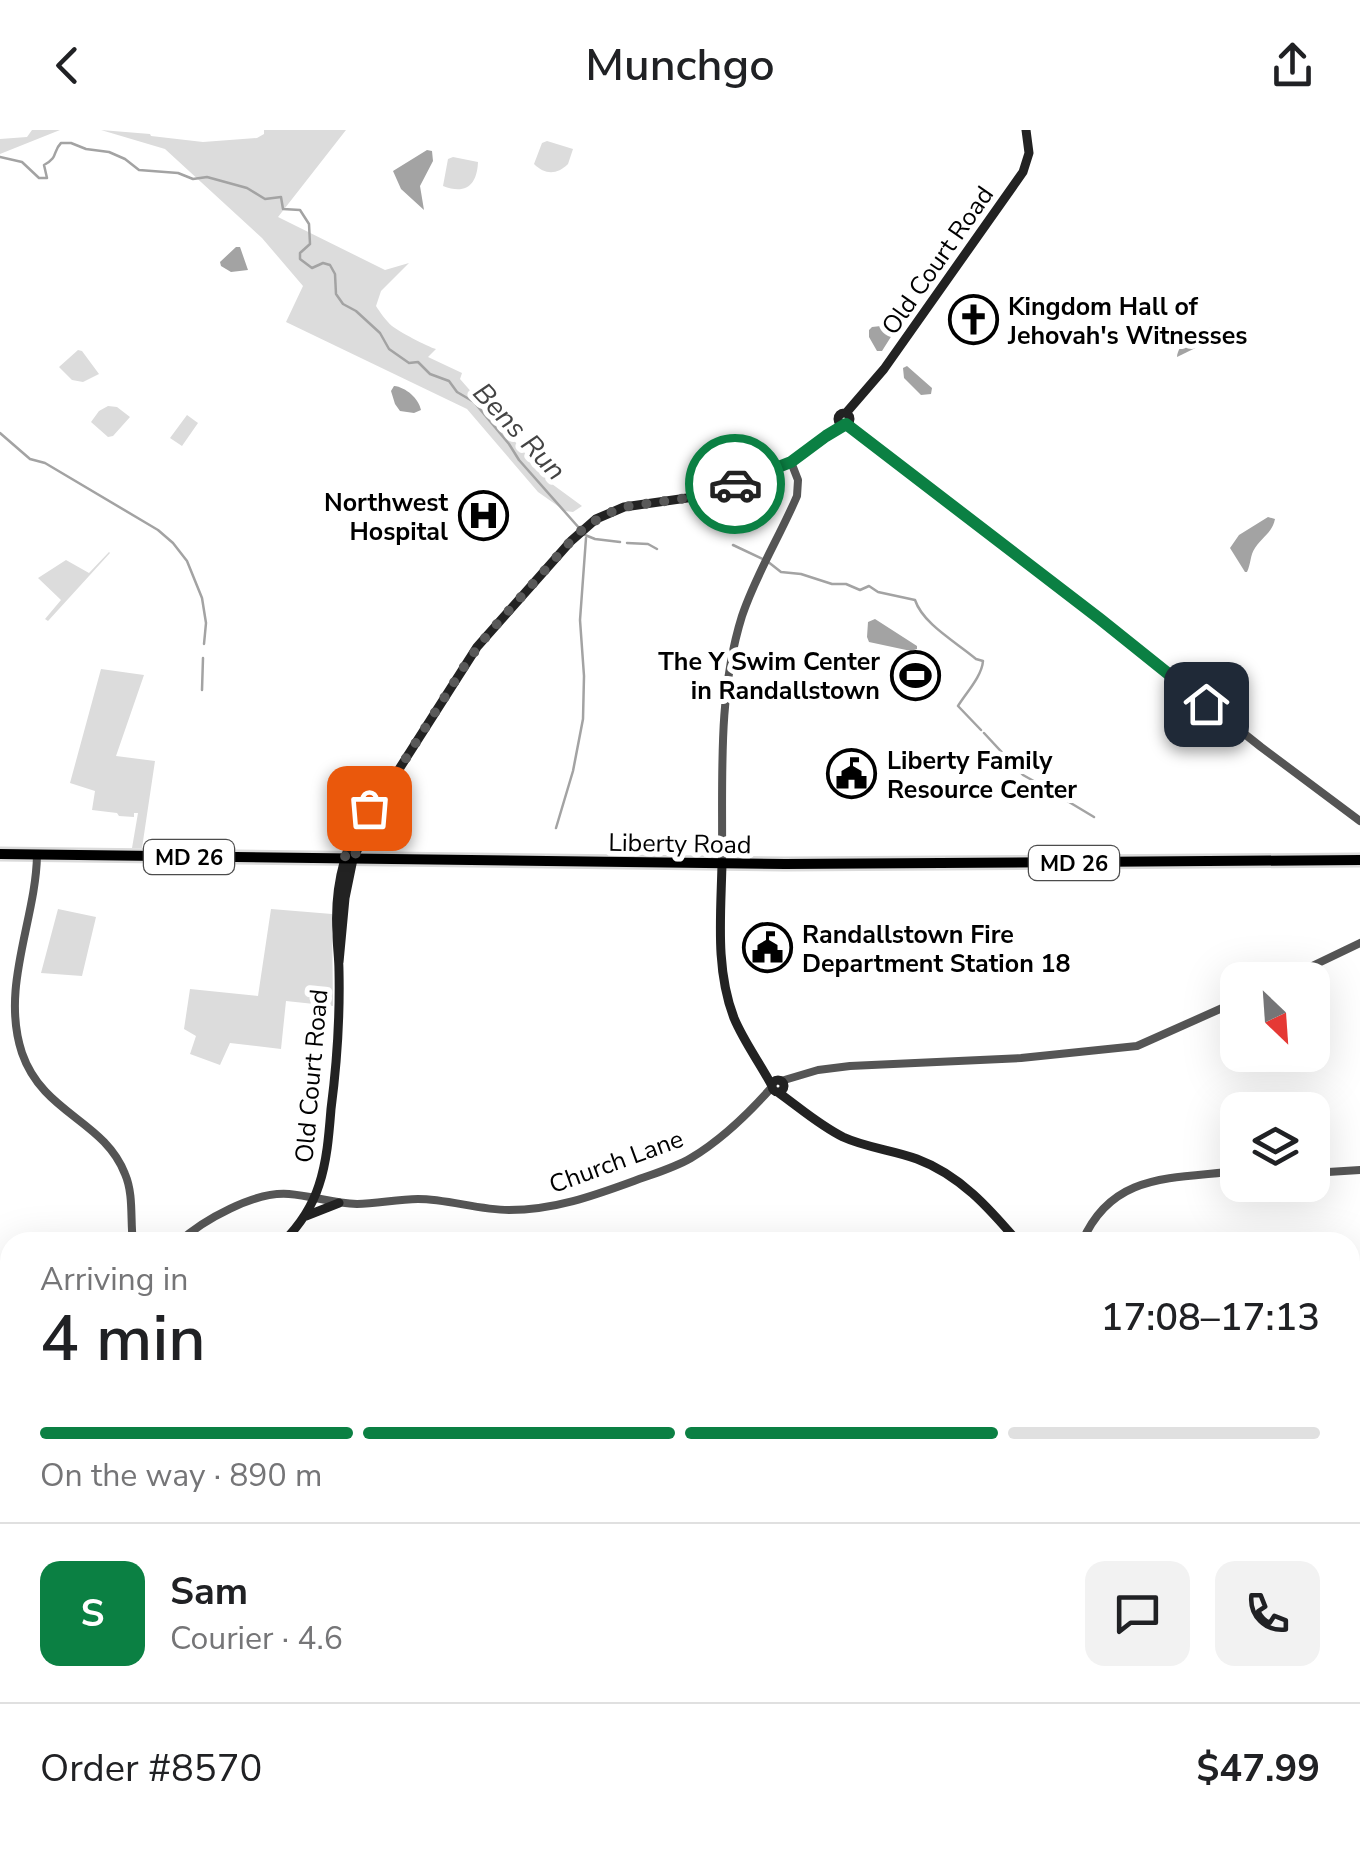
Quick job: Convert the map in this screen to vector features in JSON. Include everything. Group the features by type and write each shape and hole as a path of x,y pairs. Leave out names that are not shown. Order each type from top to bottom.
{"main road":[{"name":"Old Court Road","path":"292,1232 314,1199 324,1169 338,1042 340,962 336,907 359,824 369,808 387,788 478,647 581,530 624,507 708,494 791,462 846,420 1023,172 1029,153 1026,130"},
{"name":"Liberty Road","path":"0,854 722,863 1360,860"},
{"path":"722,863 721,954 726,986 741,1033 765,1073 792,1102 823,1126 868,1146 916,1159 953,1178 978,1197 1009,1232"},
{"path":"304,1218 339,1203"}],"street":[{"path":"846,420 1360,821"},
{"path":"722,863 726,684 743,613 797,496 798,480 791,462"},
{"path":"37,854 35,885 18,958 16,1024 21,1050 31,1074 48,1096 114,1152 130,1192 132,1232"},
{"path":"1320,962 1360,943"},
{"name":"Church Lane","path":"192,1232 205,1222 264,1196 290,1194 339,1203 426,1199 503,1210 564,1205 692,1157 778,1087 818,1070 1021,1058 1137,1046 1220,1009"},
{"path":"1330,1172 1360,1170"},
{"path":"1087,1232 1096,1215 1132,1186 1220,1174"}],"shaded area":[{"path":"32,130 60,130 0,154 0,139 27,137"},
{"path":"101,130 203,142 257,138 264,130 346,130 278,217 385,270 409,263 381,291 376,306 381,314 395,328 436,349 428,357 462,373 460,379 552,484 582,506 573,512 565,511 538,492 467,409 286,322 303,286 262,238 165,149"},
{"path":"542,143 573,149 568,164 555,172 534,164"},
{"path":"427,150 432,151 433,161 420,186 424,210 401,189 393,171"},
{"path":"448,159 478,162 469,186 443,186"},
{"path":"240,247 248,270 231,272 221,266 220,262"},
{"path":"890,325 894,332 882,351 877,351 869,330"},
{"path":"1206,327 1217,329 1220,336 1177,357 1187,339"},
{"path":"78,350 99,374 83,382 72,380 59,367"},
{"path":"907,366 932,388 931,394 921,395 904,378 903,368"},
{"path":"394,386 411,394 421,410 400,411 391,391"},
{"path":"108,406 117,407 130,417 108,437 91,422"},
{"path":"187,415 198,423 182,446 170,438"},
{"path":"1268,517 1275,519 1274,524 1253,551 1245,572 1230,548 1239,535"},
{"path":"109,552 48,621 45,619 61,600 38,578 66,560 89,573"},
{"path":"875,619 917,649 869,642 868,622"},
{"path":"101,669 144,675 116,756 155,761 142,848 132,848 138,813 134,817 92,810 95,791 70,783"},
{"path":"58,909 96,917 82,976 41,973"},
{"path":"271,909 332,914 333,1006 286,1001 281,1049 230,1043 220,1065 190,1054 196,1036 184,1029 190,989 258,996"}],"waterway":[{"name":"Bens Run","path":"0,157 22,162 39,178 47,178 44,165 61,143 71,143 109,152 139,170 178,173 193,179 207,177 247,188 265,199 281,197 283,209 300,210 309,224 310,244 300,253 300,259 312,268 323,263 330,265 335,274 336,294 343,304 380,333 389,349 449,381 457,392 474,402 580,529"},
{"path":"0,433 30,459 45,463 158,530 173,543 187,561 202,598 204,644"},
{"name":"Bens Run","path":"585,535 620,542"},
{"path":"556,828 583,719 580,620 586,538"},
{"name":"Bens Run","path":"627,543 648,544 657,549"},
{"name":"Bens Run","path":"733,545 781,572 860,590 869,586 878,592 915,600 933,625 983,661 977,678 958,706 981,730"},
{"path":"202,690 203,658"},
{"name":"Bens Run","path":"984,733 1023,775 1048,789"},
{"name":"Bens Run","path":"1059,796 1094,817"}],"way so far":[{"path":"369,808 344,859 353,859 387,788 467,662 518,598 584,528 624,507 694,497 735,484"}],"place":[{"name":"Kingdom Hall of Jehovah's Witnesses","path":"973,320"},
{"name":"Northwest Hospital","path":"483,516"},
{"name":"The Y Swim Center in Randallstown","path":"915,675"},
{"name":"Liberty Family Resource Center","path":"852,774"},
{"name":"Randallstown Fire Department Station 18","path":"767,948"}],"route":[{"path":"735,484 791,462 846,424 1206,704"}]}
